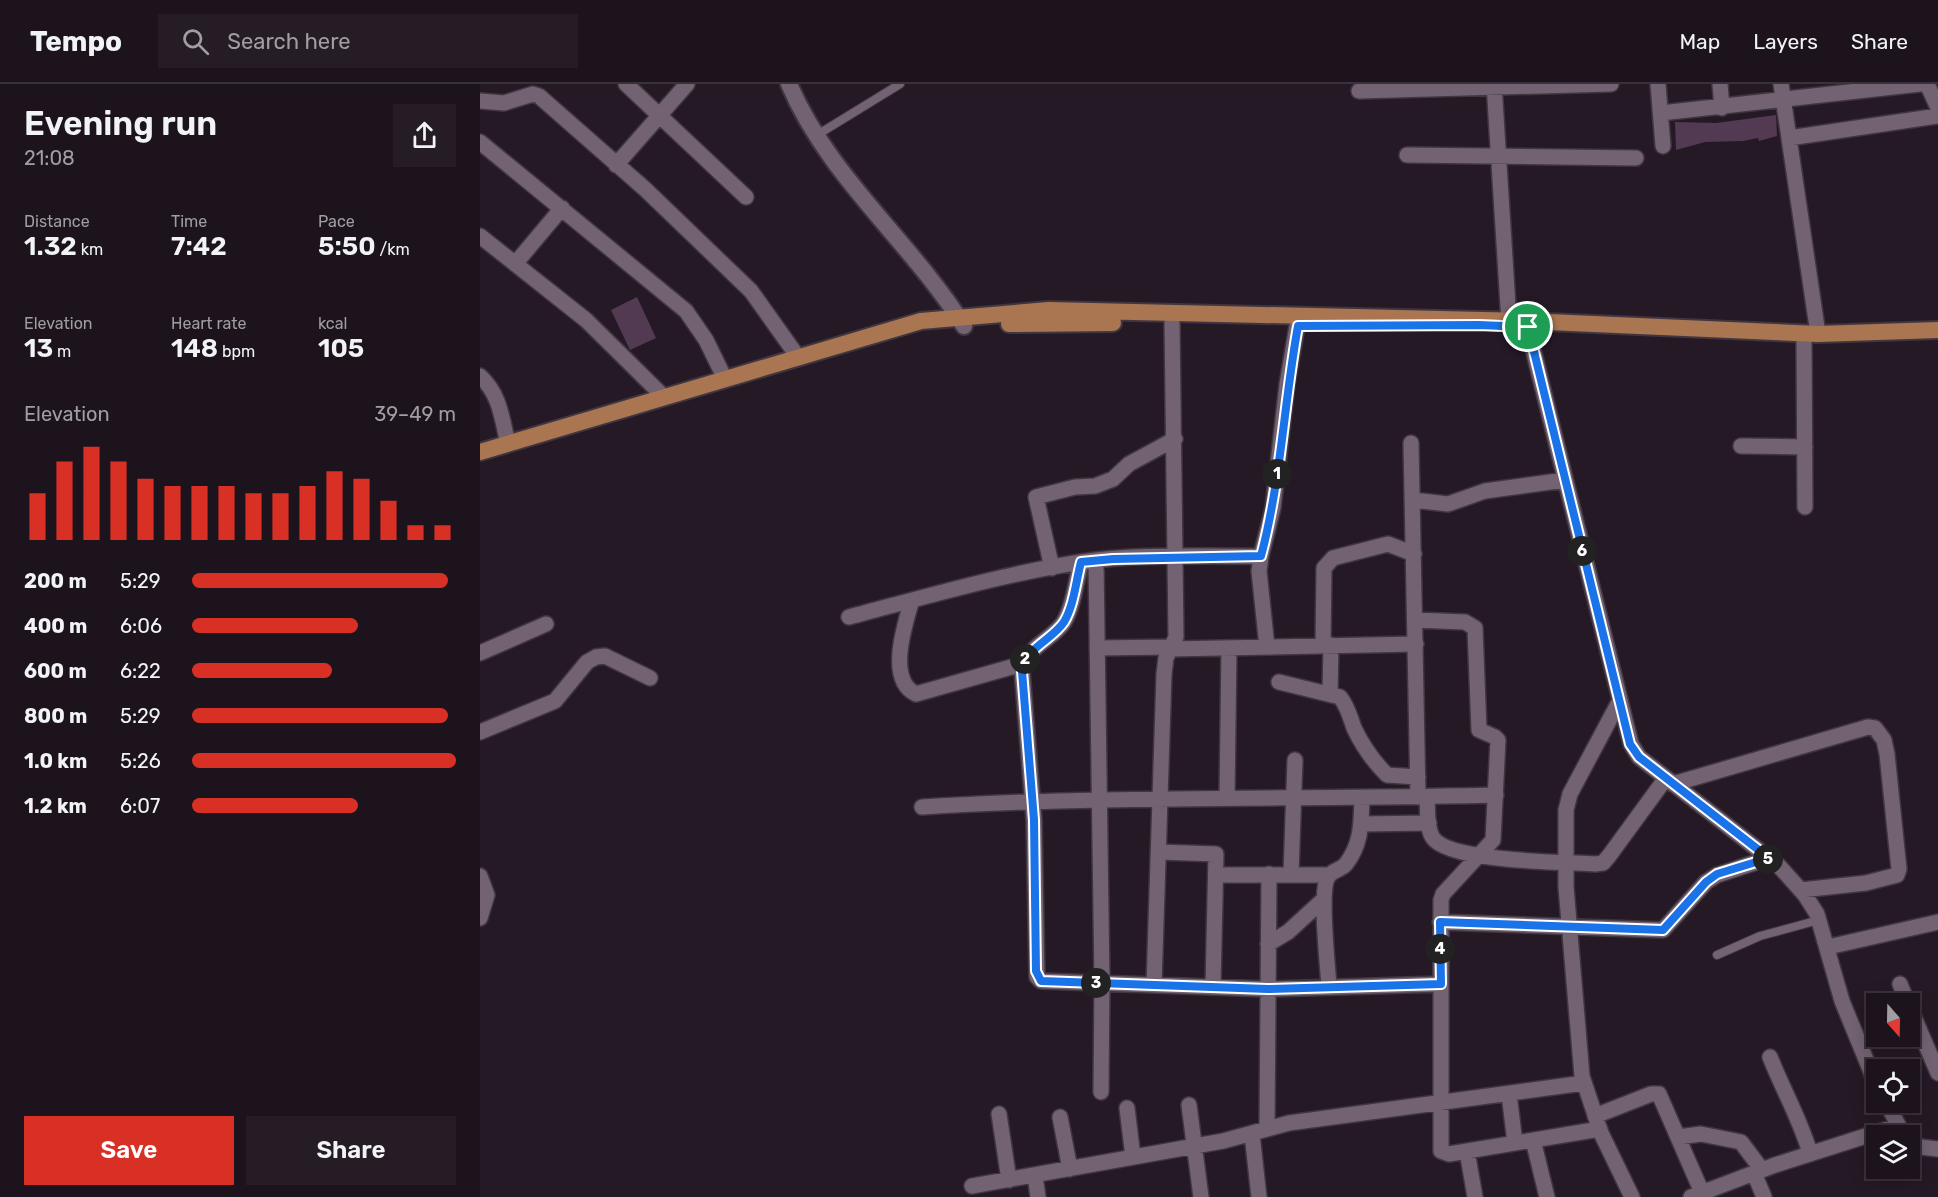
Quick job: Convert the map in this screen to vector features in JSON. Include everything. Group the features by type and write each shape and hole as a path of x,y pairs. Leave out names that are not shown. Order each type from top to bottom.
{"main road":[{"path":"480,457 904,335 962,322 1049,310 1527,324"},
{"path":"480,452 921,321 1172,322 1298,326 1527,324 1938,342"},
{"path":"1811,337 1938,330"}],"street":[{"path":"626,84 746,197"},
{"path":"616,165 687,84"},
{"path":"789,84 798,107 831,158 887,224 962,322"},
{"path":"1359,91 1494,85 1611,84"},
{"path":"1658,84 1663,146"},
{"path":"1720,84 1722,108"},
{"path":"1781,84 1811,337 1804,447 1805,507"},
{"path":"1661,113 1722,108 1920,84"},
{"path":"1927,84 1938,108"},
{"path":"1494,85 1509,322"},
{"path":"480,101 504,103 533,94 538,96 751,291 798,357"},
{"path":"1789,138 1938,116"},
{"path":"480,142 686,311 698,326 726,379"},
{"path":"1407,155 1636,158"},
{"path":"515,264 562,208"},
{"path":"480,236 586,320 664,397"},
{"path":"1154,985 1164,674 1166,658 1176,637 1172,322"},
{"path":"1527,324 1630,744 1639,757 1769,858 1801,890 1820,920 1842,1001 1866,1060"},
{"path":"1267,647 1259,571 1273,508 1287,384 1298,326"},
{"path":"480,376 493,390 498,400 508,444"},
{"path":"1052,568 1036,497 1075,487 1095,486 1113,478 1130,464 1175,439"},
{"path":"1411,442 1418,777 1432,837 1437,842 1479,857 1603,862 1670,781 1875,728 1884,740 1887,754 1899,869 1897,875 1866,883 1801,890"},
{"path":"1741,446 1804,447"},
{"path":"1413,500 1448,504 1485,491 1565,480"},
{"path":"1330,694 1324,568 1327,562 1333,558 1376,545 1388,544 1414,554"},
{"path":"849,617 912,600 1088,561 1261,556"},
{"path":"1088,561 1097,648 1102,983 1101,1092"},
{"path":"1088,561 1064,621 1051,637 1026,656 1022,664 1032,801 1037,977 1041,981 1268,989 1441,984"},
{"path":"912,600 899,647 903,679 909,690 916,694 1022,664"},
{"path":"1415,620 1465,622 1475,628 1479,730 1496,736 1498,740 1493,840 1443,894 1440,922 1441,1151 1449,1154 1533,1140 1597,1123 1655,1093 1661,1096 1699,1196 1758,1171 1810,1153 1866,1139"},
{"path":"480,653 546,624"},
{"path":"1097,648 1416,644"},
{"path":"1227,798 1229,648"},
{"path":"480,732 555,701 587,662 596,657 605,656 650,678"},
{"path":"1280,682 1340,697 1347,706 1359,738 1387,776 1418,777"},
{"path":"1619,702 1570,794 1566,810 1566,862 1579,1050 1584,1083 1597,1123 1632,1197"},
{"path":"1292,874 1292,798 1295,760"},
{"path":"922,807 1099,799 1496,795"},
{"path":"1217,875 1329,874 1345,865 1360,841 1362,798"},
{"path":"1361,824 1430,823"},
{"path":"1160,852 1214,852 1217,857 1213,987"},
{"path":"1440,922 1663,930 1706,882 1717,874 1769,858"},
{"path":"1259,1197 1260,1132 1268,989 1269,874"},
{"path":"1329,874 1324,899 1329,987"},
{"path":"480,918 487,895 481,882"},
{"path":"1268,944 1288,932 1324,899"},
{"path":"1828,946 1938,922"},
{"path":"1900,984 1904,993"},
{"path":"1920,1031 1938,1073"},
{"path":"1770,1057 1786,1097 1800,1118 1810,1153"},
{"path":"972,1186 1194,1146 1260,1132 1289,1123 1584,1083"},
{"path":"1509,1094 1515,1143"},
{"path":"1189,1105 1201,1197"},
{"path":"1127,1108 1133,1157"},
{"path":"999,1114 1009,1179"},
{"path":"1060,1117 1070,1168"},
{"path":"1678,1137 1701,1134 1741,1142 1758,1171 1764,1197"},
{"path":"1533,1140 1547,1197"},
{"path":"1920,1147 1938,1149"},
{"path":"1467,1151 1475,1197"},
{"path":"1035,1175 1038,1197"}],"lane":[{"path":"816,136 900,84"},
{"path":"1717,955 1760,936 1820,920"}],"building":[{"path":"1776,115 1777,136 1759,141 1758,138 1743,141 1705,142 1676,150 1675,122 1716,123"},
{"path":"637,297 656,338 630,350 611,310"}],"route":[{"path":"1298,326 1528,327 1630,744 1639,757 1769,858 1717,874 1706,882 1670,925 1663,930 1440,922 1441,984 1268,989 1041,981 1036,971 1034,820 1022,664 1026,656 1051,637 1064,621 1071,605 1081,562 1113,559 1261,556 1273,508 1287,384 1298,326"}]}
